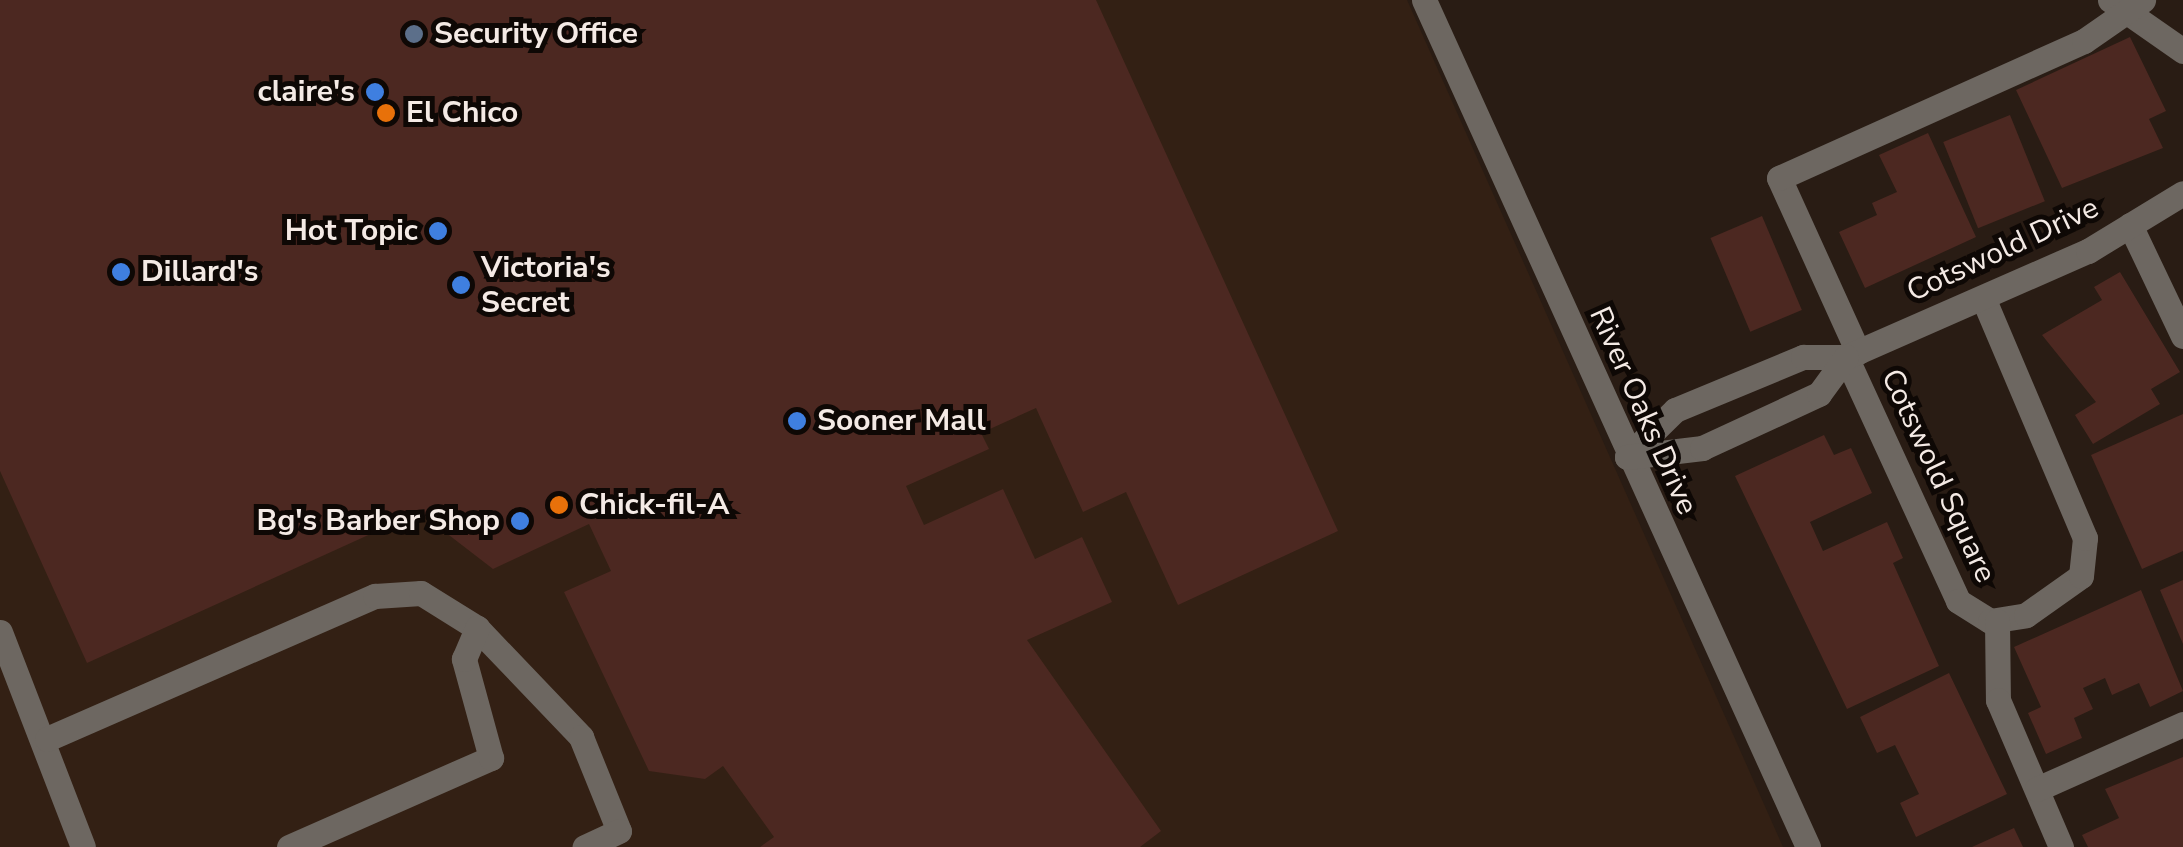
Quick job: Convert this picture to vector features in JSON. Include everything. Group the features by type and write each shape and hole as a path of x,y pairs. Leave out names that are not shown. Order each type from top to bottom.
{"street":[{"name":"River Oaks Drive","path":"1424,0 1627,457 1808,847"},
{"path":"2110,0 2138,8 2183,52"},
{"name":"Cotswold Square","path":"1982,298 2079,517 2087,560 2068,592 1997,622 1958,600 1778,178 2138,8"},
{"name":"Cotswold Drive","path":"1627,457 1675,410 1803,357 1852,354 1982,298 2130,225 2183,193"},
{"path":"2130,225 2183,336"},
{"name":"Cotswold Drive","path":"1627,457 1702,448 1819,394 1852,354"},
{"path":"47,739 375,596 434,596 476,628 581,737 619,831 584,847"},
{"path":"1997,622 1998,700 2061,847"},
{"path":"290,847 491,758 464,658 476,628"},
{"path":"0,632 47,739 45,764 83,847"},
{"path":"2037,789 2183,724"}],"shaded area":[{"name":"Sooner Mall","path":"0,0 1407,0 1783,847 0,847"}],"building":[{"name":"Sooner Mall","path":"0,0 1096,0 1338,531 1178,605 1126,492 1083,512 1036,408 981,433 989,449 906,486 924,525 1003,489 1035,559 1082,537 1112,602 1027,640 1161,831 1140,847 760,847 774,837 723,766 705,779 649,771 564,592 611,571 589,524 493,569 419,512 87,663 0,471"},
{"path":"2130,37 2166,111 2149,119 2163,148 2062,188 2016,90"},
{"path":"2010,115 2045,201 1978,228 1943,142"},
{"path":"1928,133 1976,237 1865,288 1839,232 1877,215 1872,203 1897,192 1879,155"},
{"path":"1762,216 1802,310 1750,332 1710,238"},
{"path":"2120,272 2180,372 2151,389 2160,404 2093,444 2075,415 2096,402 2042,335 2102,300 2094,287"},
{"path":"2183,414 2183,551 2142,569 2091,455"},
{"path":"1824,435 1834,455 1851,448 1872,493 1810,522 1823,551 1887,522 1903,558 1893,563 1939,666 1847,709 1735,476"},
{"path":"2183,580 2183,644 2160,590"},
{"path":"2141,590 2183,691 2150,707 2139,683 2112,695 2105,678 2083,688 2093,709 2074,718 2082,738 2046,754 2028,713 2041,707 2014,647"},
{"path":"1949,673 2007,794 1916,837 1900,803 1919,794 1895,745 1877,753 1860,717"},
{"path":"2183,757 2183,847 2088,847 2082,835 2119,818 2105,789"},
{"path":"2014,828 2023,847 1972,847"}],"place":[{"name":"Security Office","path":"414,34"},
{"name":"claire's","path":"375,92"},
{"name":"El Chico","path":"386,113"},
{"name":"Hot Topic","path":"438,231"},
{"name":"Dillard's","path":"121,272"},
{"name":"Victoria's Secret","path":"461,285"},
{"name":"Sooner Mall","path":"797,421"},
{"name":"Chick-fil-A","path":"559,505"},
{"name":"Bg's Barber Shop","path":"520,521"}]}
